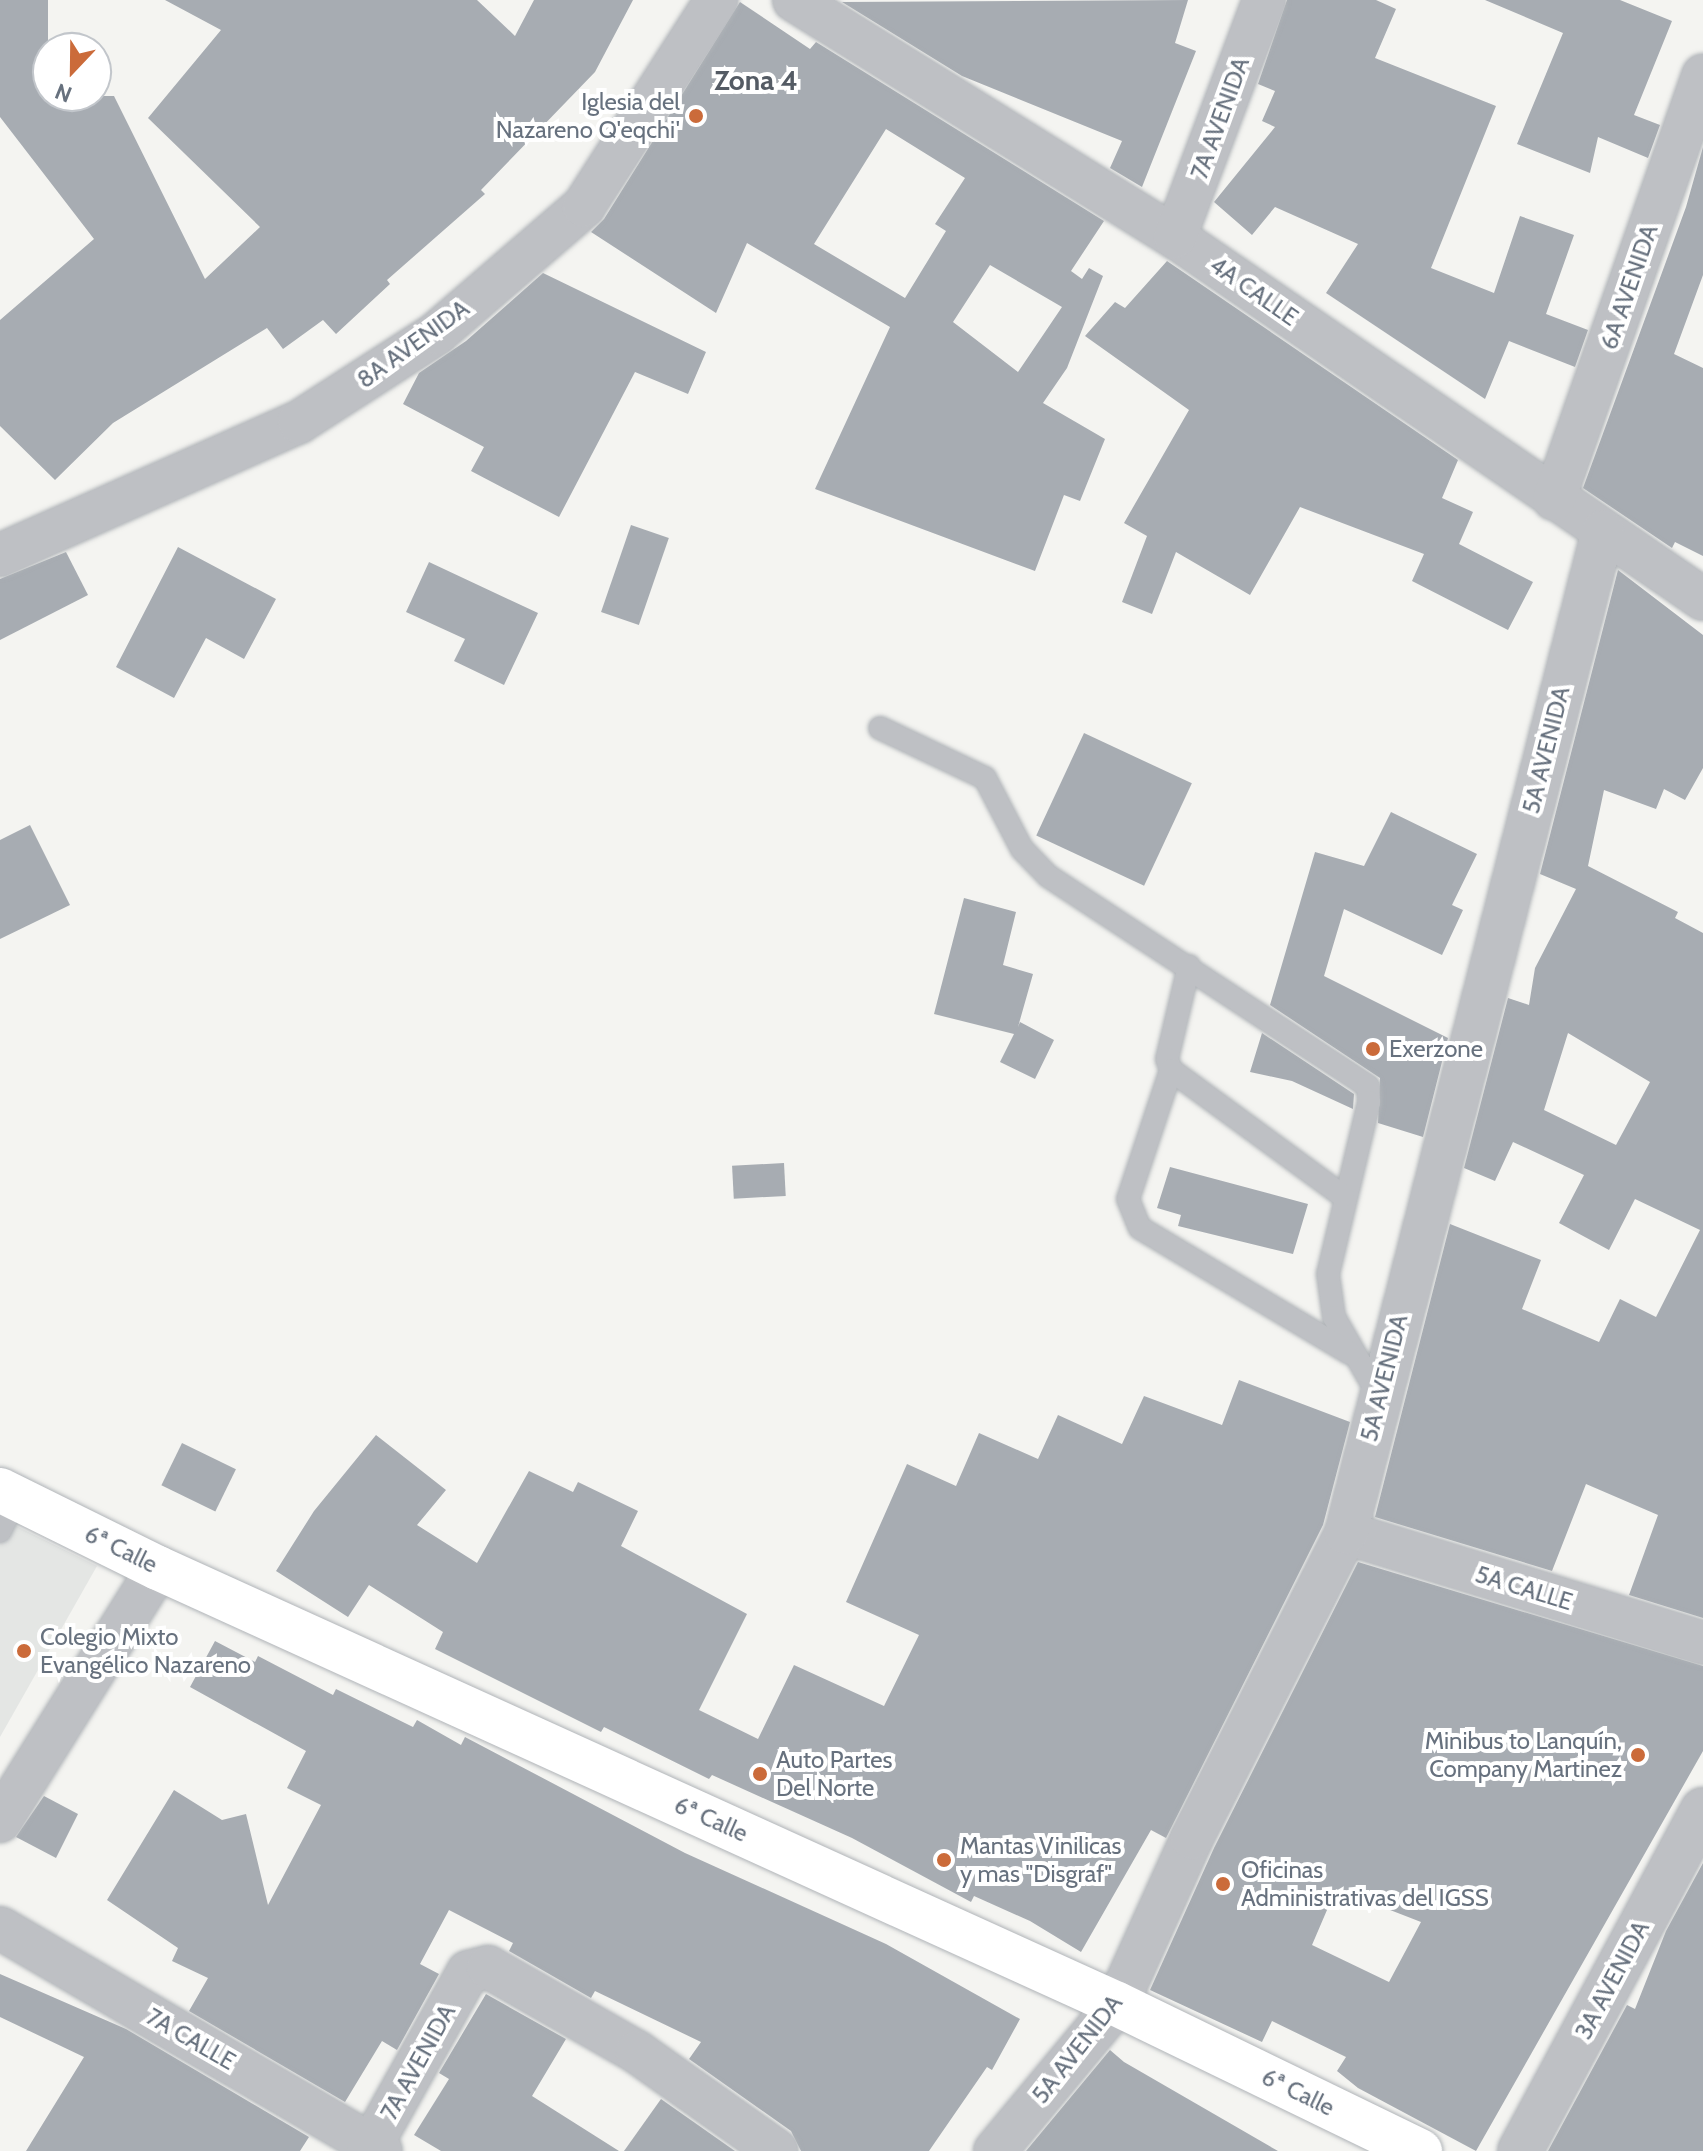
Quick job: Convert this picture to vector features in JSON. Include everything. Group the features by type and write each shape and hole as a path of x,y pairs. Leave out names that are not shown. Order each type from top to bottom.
{"main road":[{"name":"6ª Calle","path":"5,1506 158,1568 1117,2004 1420,2151"}],"street":[{"name":"8A AVENIDA","path":"0,555 299,422 437,333 584,206 716,0"},
{"name":"4A CALLE","path":"794,0 1175,237 1703,599"},
{"name":"7A AVENIDA","path":"1175,237 1264,0"},
{"name":"6A AVENIDA","path":"1554,499 1703,75"},
{"name":"5A AVENIDA","path":"995,2151 1117,2004 1192,1838 1346,1533 1603,531"},
{"name":"5A CALLE","path":"1346,1533 1703,1643"},
{"path":"0,1821 158,1568"},
{"name":"3A AVENIDA","path":"1520,2151 1703,1810"},
{"name":"7A CALLE","path":"0,1928 374,2149"},
{"name":"7A AVENIDA","path":"374,2149 468,1972 488,1967 637,2052 777,2151"}],"lane":[{"path":"880,728 985,778 1022,849 1048,876 1368,1086 1369,1102 1343,1196 1328,1274 1334,1317 1350,1353 1379,1396"},
{"path":"1189,966 1167,1059 1171,1070 1343,1196"},
{"path":"1171,1070 1128,1199 1140,1228 1350,1353"}],"shaded area":[{"name":"Colegio Mixto Evangélico Nazareno","path":"0,1518 97,1566 0,1737"}],"building":[{"path":"0,0 48,0 48,32 32,32 32,112 112,112 114,96 205,279 260,227 148,118 221,30 165,0 477,0 515,36 534,0 633,0 595,72 481,190 485,194 387,280 390,284 336,334 323,320 283,349 267,328 113,423 55,480 0,426 0,320 94,239 0,117"},
{"path":"1188,0 1175,43 1196,51 1142,187 1110,168 1122,141 962,76 842,2"},
{"path":"1287,0 1376,0 1396,9 1375,58 1496,106 1431,268 1494,293 1520,216 1574,235 1546,314 1588,330 1575,367 1509,341 1485,399 1326,293 1358,244 1275,207 1252,235 1214,202 1275,127 1262,121 1275,91 1258,84"},
{"path":"1485,0 1620,0 1672,21 1634,115 1660,125 1648,158 1598,137 1590,173 1517,144 1563,33"},
{"path":"740,2 810,49 816,42 1104,221 1071,271 1082,279 1089,268 1103,276 1067,368 1043,403 1105,439 1080,501 1064,495 1035,571 815,489 890,327 747,243 716,313 591,232 604,219","holes":["886,129 965,178 935,224 946,231 905,298 814,244","990,265 1062,307 1018,372 953,322"]},
{"path":"1703,147 1703,275 1674,354 1703,368 1703,556 1675,542 1672,548 1583,488 1686,207"},
{"path":"1167,261 1458,460 1442,498 1473,512 1459,544 1533,582 1508,630 1412,581 1424,554 1300,507 1250,595 1176,552 1152,614 1122,602 1147,536 1124,523 1189,410 1085,336 1115,302 1125,308"},
{"path":"543,273 706,352 688,394 635,372 559,517 471,471 484,447 403,404 419,373 466,341"},
{"path":"631,525 669,538 639,625 601,612"},
{"path":"178,547 276,599 244,659 206,638 174,698 116,667"},
{"path":"66,552 88,595 0,640 0,579"},
{"path":"429,562 538,613 504,685 454,661 465,639 406,612"},
{"path":"1618,570 1703,635 1703,768 1685,800 1664,789 1656,809 1604,790 1588,866 1678,912 1675,918 1703,933 1703,1618 1629,1595 1658,1515 1586,1484 1552,1571 1375,1517 1450,1224 1541,1260 1522,1309 1599,1342 1620,1299 1656,1317 1700,1230 1635,1199 1609,1250 1559,1223 1584,1175 1513,1142 1495,1181 1464,1168 1508,998 1529,1005 1535,968 1576,889 1540,874","holes":["1568,1033 1650,1082 1616,1145 1544,1110"]},
{"path":"1084,733 1192,783 1144,886 1036,835"},
{"path":"1391,812 1477,854 1452,905 1463,910 1442,955 1344,909 1324,976 1448,1038 1423,1137 1378,1123 1380,1078 1270,1005 1315,852 1364,866"},
{"path":"30,825 70,905 0,939 0,840"},
{"path":"964,898 1016,912 1003,965 1033,974 1018,1027 1020,1022 1054,1040 1035,1079 1000,1062 1014,1034 934,1014"},
{"path":"1262,1033 1354,1094 1353,1109 1292,1081 1250,1072"},
{"path":"784,1163 786,1196 734,1199 732,1166"},
{"path":"1170,1167 1308,1204 1293,1254 1178,1226 1181,1215 1157,1208"},
{"path":"1239,1380 1350,1422 1323,1525 1166,1838 1151,1830 1081,1952 1030,1921 974,1896 971,1902 852,1838 712,1775 709,1779 604,1727 601,1732 435,1649 443,1632 369,1585 348,1617 276,1571 314,1511 376,1435 446,1490 417,1525 477,1563 529,1471 573,1492 578,1482 638,1511 621,1546 747,1614 699,1710 758,1739 794,1665 884,1706 919,1635 846,1602 907,1464 956,1486 979,1433 1038,1459 1058,1415 1122,1444 1144,1396 1222,1425"},
{"path":"182,1443 236,1469 215,1512 161,1485"},
{"path":"1358,1562 1703,1666 1703,1751 1476,2151 1358,2088 1337,2071 1346,2057 1272,2021 1262,2042 1150,1990 1214,1848","holes":["1336,1889 1421,1922 1389,1982 1312,1945"]},
{"path":"215,1641 255,1662 258,1656 333,1695 336,1689 413,1727 417,1720 461,1745 465,1737 685,1853 886,1944 1020,2019 992,2070 987,2067 929,2151 801,2151 791,2131 689,2059 701,2042 595,1991 591,1998 509,1951 513,1943 449,1910 420,1964 439,1974 397,2050 382,2041 345,2102 189,2011 208,1978 172,1961 178,1948 107,1900 174,1790 222,1820 246,1814 268,1905 321,1805 287,1788 306,1751 190,1687"},
{"path":"44,1796 78,1814 56,1858 16,1837"},
{"path":"1703,1863 1703,2151 1548,2151 1627,2005 1635,2009 1666,1931"},
{"path":"0,1974 126,2029 309,2137 300,2151 26,2151 84,2057 0,2017"},
{"path":"486,1994 566,2039 532,2096 619,2151 441,2151 414,2135 449,2079 439,2073"},
{"path":"1110,2050 1124,2062 1278,2151 1026,2151"},
{"path":"661,2099 735,2151 624,2151"}],"place":[{"name":"Iglesia del Nazareno Q'eqchi'","path":"696,116"},
{"name":"Exerzone","path":"1373,1049"},
{"name":"Colegio Mixto Evangélico Nazareno","path":"24,1651"},
{"name":"Minibus to Lanquín, Company Martinez","path":"1638,1755"},
{"name":"Auto Partes Del Norte","path":"760,1774"},
{"name":"Mantas Vinilicas y mas \"Disgraf\"","path":"944,1860"},
{"name":"Oficinas Administrativas del IGSS","path":"1223,1884"}],"district":[{"name":"Zona 4","path":"756,80"}]}
